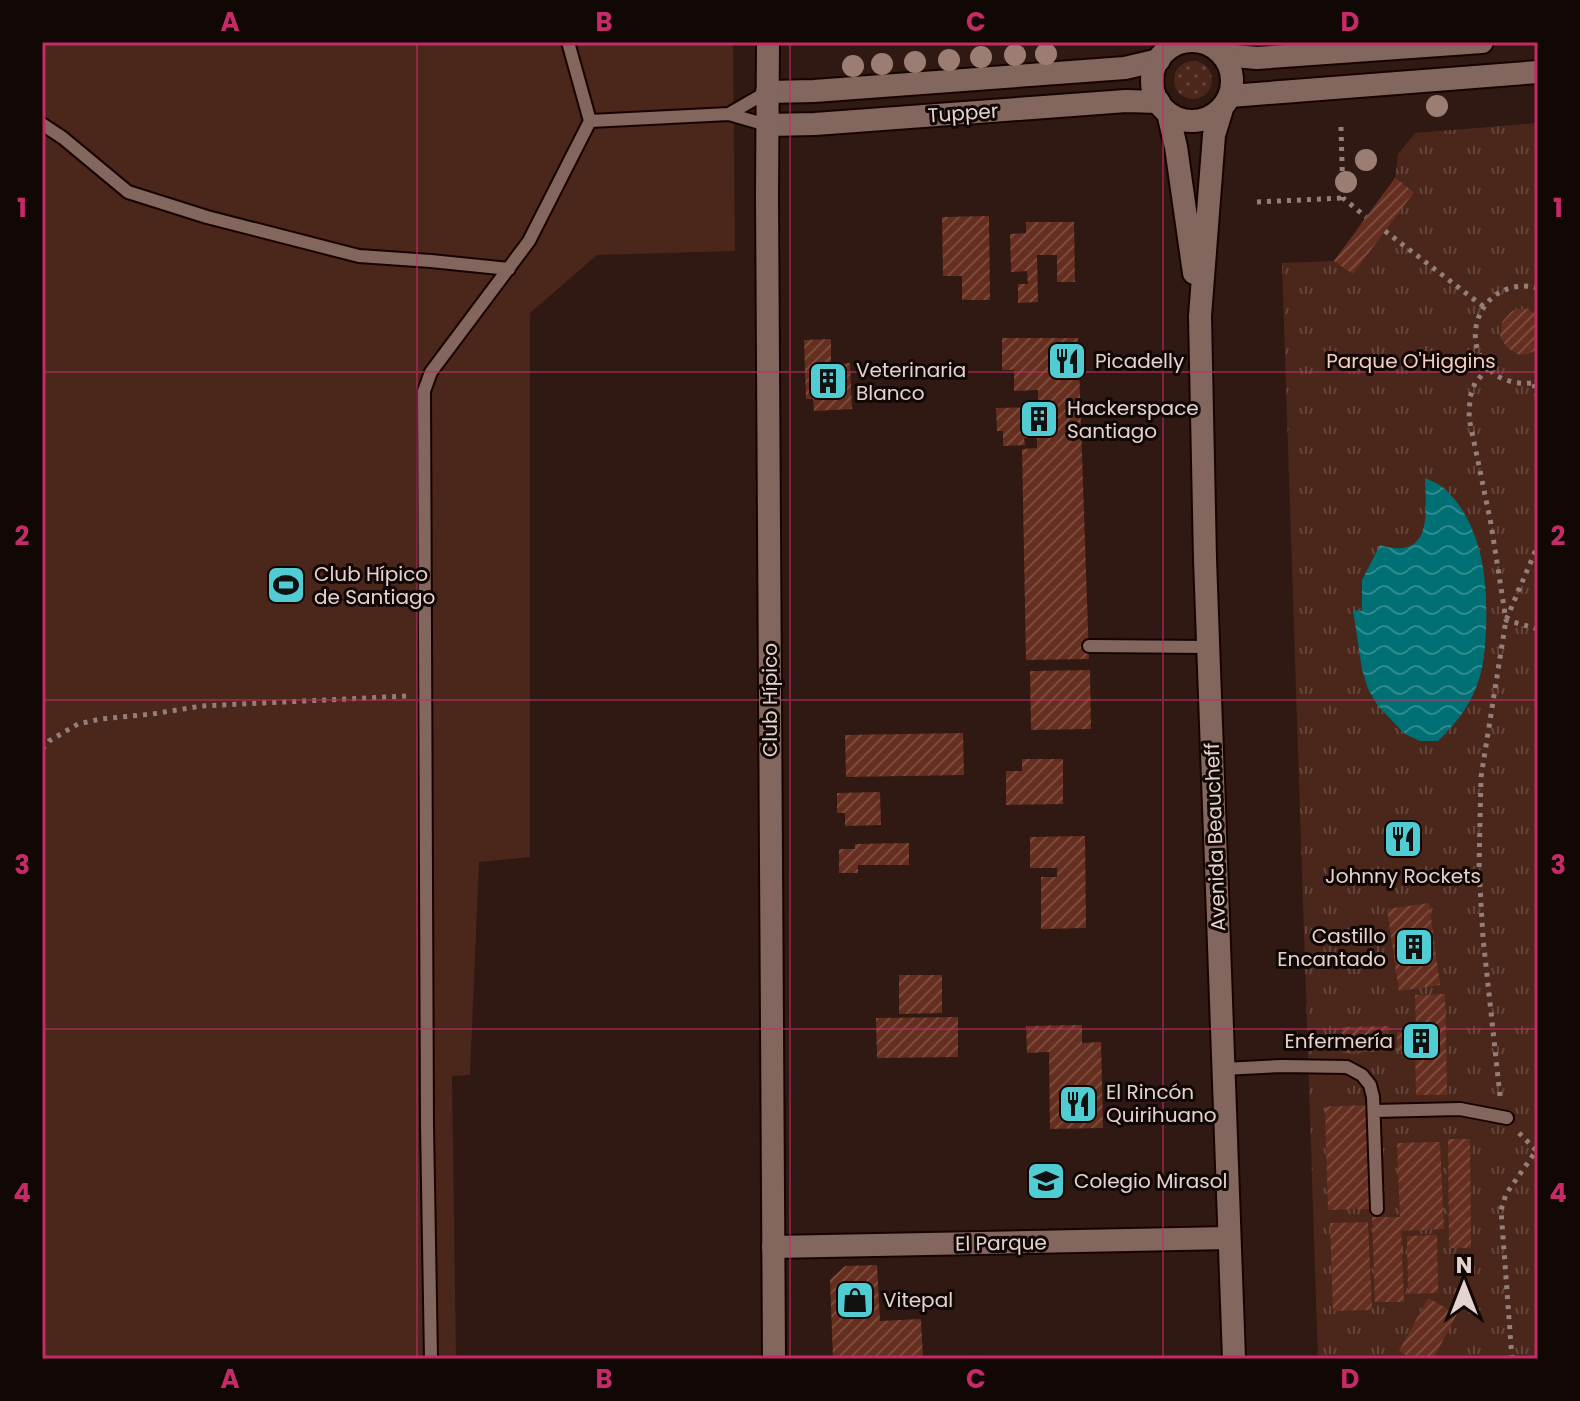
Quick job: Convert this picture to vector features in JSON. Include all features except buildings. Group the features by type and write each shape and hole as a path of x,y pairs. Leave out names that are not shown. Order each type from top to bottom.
{"main road":[{"name":"Club Hípico","path":"768,42 774,1359"},
{"path":"1200,42 1223,55 1232,74 1232,85 1226,102 1210,117 1196,121 1181,119 1163,108 1154,92 1153,81 1154,70 1166,51 1176,45 1200,42"},
{"path":"1223,55 1257,58 1302,49 1482,42"},
{"name":"Tupper","path":"767,92 1125,68 1159,60"},
{"path":"1226,102 1538,72"},
{"name":"Tupper","path":"767,125 1126,101 1163,108"},
{"name":"Avenida Beaucheff","path":"1226,102 1214,135 1200,316 1208,647 1234,1359"},
{"name":"Avenida Beaucheff","path":"1163,108 1176,147 1200,316"},
{"name":"El Parque","path":"773,1247 1229,1238"}],"lane":[{"path":"431,1359 424,391 431,372 529,241 590,121 568,42"},
{"path":"729,114 767,92"},
{"path":"590,121 729,114 767,125"},
{"path":"42,124 128,192 194,213 359,256 509,269"},
{"path":"1089,646 1208,647"},
{"path":"1223,1069 1347,1067 1362,1075 1370,1085 1374,1111 1377,1209"},
{"path":"1374,1111 1460,1109 1507,1118"}],"path":[{"path":"1341,127 1343,198"},
{"path":"1257,202 1343,198 1366,217"},
{"path":"1385,231 1484,307"},
{"path":"1538,288 1518,286 1493,297 1484,307 1475,332 1476,345 1488,368 1501,378 1517,384 1536,383 1538,399"},
{"path":"1488,368 1475,383 1470,397 1469,418 1491,524 1506,620"},
{"path":"1512,1359 1501,1210 1506,1194 1537,1152 1507,1118 1497,1083 1479,869 1481,777 1506,620 1538,545"},
{"path":"1506,620 1538,629"},
{"path":"42,749 49,741 78,724 101,719 202,706 425,695"}],"green space":[{"name":"Club Hípico de Santiago","path":"42,42 733,42 735,251 597,255 530,313 530,857 479,862 470,1075 452,1076 456,1359 42,1359"},
{"path":"1193,61 1207,66 1212,80 1207,94 1193,99 1179,94 1174,80 1179,66"},
{"name":"Parque O'Higgins","path":"1538,123 1538,1359 1318,1359 1282,263 1334,261 1395,178 1398,154 1415,133"}],"water":[{"path":"1425,478 1446,490 1468,520 1481,556 1486,593 1485,644 1479,678 1465,709 1438,741 1420,741 1405,734 1378,706 1368,689 1362,669 1353,610 1362,611 1362,580 1380,545 1397,548 1410,546 1423,531"}],"place":[{"name":"Picadelly","path":"1067,361"},
{"name":"Veterinaria Blanco","path":"828,381"},
{"name":"Hackerspace Santiago","path":"1039,419"},
{"name":"Club Hípico de Santiago","path":"286,585"},
{"name":"Johnny Rockets","path":"1403,839"},
{"name":"Castillo Encantado","path":"1414,947"},
{"name":"Enfermería","path":"1421,1041"},
{"name":"El Rincón Quirihuano","path":"1078,1104"},
{"name":"Colegio Mirasol","path":"1046,1181"},
{"name":"Vitepal","path":"855,1300"}]}
